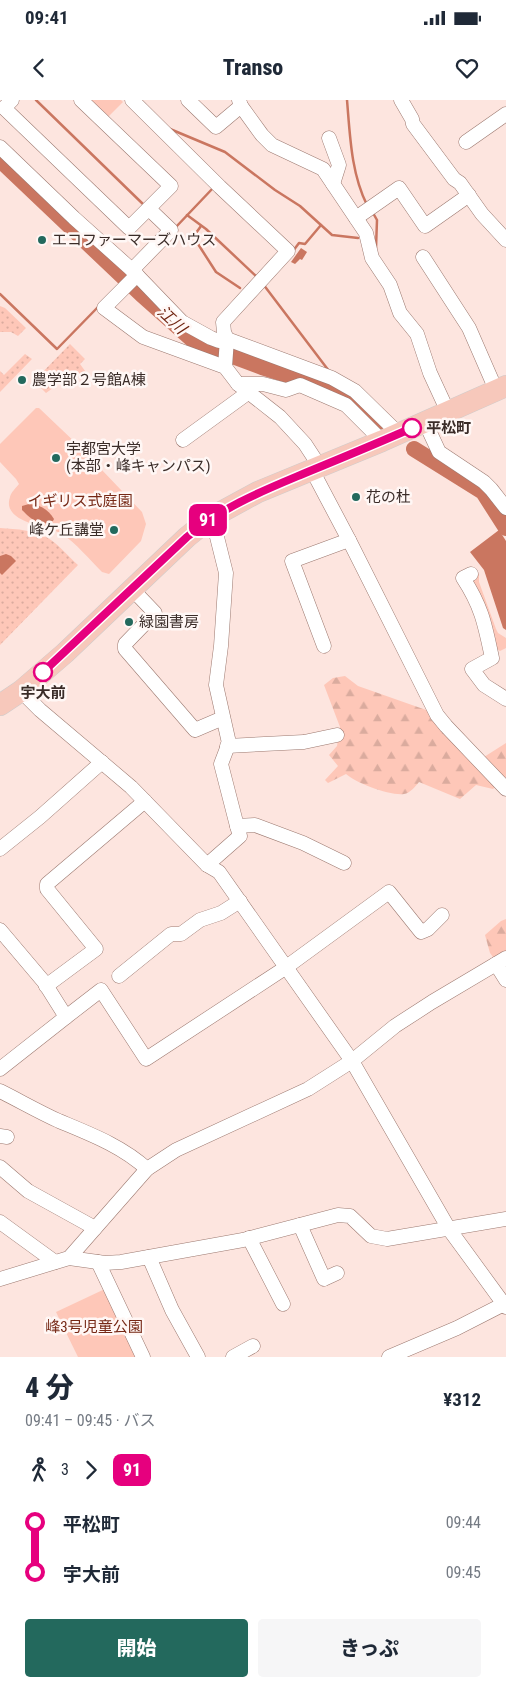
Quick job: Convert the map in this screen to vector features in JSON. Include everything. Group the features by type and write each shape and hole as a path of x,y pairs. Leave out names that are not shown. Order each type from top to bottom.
{"highway":[{"path":"0,705 21,691 65,653 187,537 212,517 242,500 390,438 501,388"}],"street":[{"path":"12,100 4,108 129,228 171,186 82,100"},
{"path":"132,100 288,251 223,322 224,332 228,339 225,367"},
{"path":"188,100 216,127 240,103 262,135 272,145 323,169 366,233 372,258 390,285 400,313 417,334 430,373 448,412"},
{"path":"401,100 413,124 454,179 460,183 482,214 506,240"},
{"path":"466,142 506,114"},
{"path":"329,138 339,165 333,184"},
{"path":"0,147 134,272 182,322 211,338 218,340 228,339 332,378 355,391 390,438"},
{"path":"356,218 399,188 425,226 469,195"},
{"path":"149,208 170,230 134,272 122,290 104,308 143,337 225,367 244,388 280,416 305,444 348,540 437,714 446,726 505,786"},
{"path":"423,257 469,328 501,388"},
{"path":"183,440 244,388 264,384 286,390 300,385 346,405 390,438"},
{"path":"425,422 439,452 484,482 506,508"},
{"path":"207,865 240,836 221,764 228,743 216,685 221,646 226,573 212,517"},
{"path":"324,646 292,561 348,540"},
{"path":"471,574 464,578 474,594 483,616 492,658 472,669 484,685 506,699"},
{"path":"132,589 155,613 124,644 125,649 195,730 223,718"},
{"path":"21,691 40,710 145,801 207,865 219,872 352,1061 449,1229 505,1305 389,1357"},
{"path":"227,746 304,742 337,735"},
{"path":"0,849 40,817 102,762"},
{"path":"46,986 96,949 46,889 47,884 145,801"},
{"path":"237,826 255,825 303,843 344,862"},
{"path":"0,1069 101,990 146,1059 285,968 389,892 421,932 428,929 442,915"},
{"path":"119,976 171,934 181,934 200,920 221,913 240,901"},
{"path":"0,930 46,986 66,1017"},
{"path":"70,1258 147,1169 176,1150 308,1089 352,1061 395,1026 501,961 506,980"},
{"path":"0,1091 57,1120 102,1139 135,1158 147,1169"},
{"path":"0,1167 28,1191 96,1228"},
{"path":"0,1279 70,1258 98,1262 121,1262 248,1238 338,1215 350,1216 372,1236 387,1239 506,1219"},
{"path":"0,1222 55,1262"},
{"path":"300,1225 324,1279 337,1273"},
{"path":"248,1238 283,1304"},
{"path":"149,1257 172,1310 198,1357"},
{"path":"98,1262 143,1357"},
{"path":"233,1357 253,1346"}],"green space":[{"path":"86,100 121,100 123,102 106,119"},
{"path":"0,306 5,308 26,328 18,336 11,332 0,332"},
{"path":"70,344 85,359 80,364 88,375 84,380 71,375 46,393 34,381"},
{"path":"25,354 32,359 0,392 0,371 4,375"},
{"name":"イギリス式庭園","path":"36,408 39,408 80,447 142,512 146,524 141,541 109,574 102,572 78,547 62,534 28,522 12,513 9,506 11,495 19,484 0,462 0,444"},
{"path":"0,528 39,534 51,540 78,565 0,645"},
{"path":"479,574 479,582 496,629 498,633 506,638 506,648 500,651 493,647 471,582 472,578"},
{"path":"345,676 358,686 429,711 473,764 506,743 506,777 493,789 476,785 460,799 419,782 414,788 404,794 390,793 374,788 346,774 328,783 325,780 338,766 329,755 337,746 340,727 324,685 333,678"},
{"path":"506,919 506,975 490,953 485,935"},
{"name":"峰3号児童公園","path":"107,1288 139,1357 78,1357 56,1312"}],"shaded area":[{"path":"301,248 307,252 302,260 300,259 295,264 291,262"},
{"path":"29,504 37,505 46,510 54,519 53,521 40,523 32,519 22,510 22,506"},
{"path":"499,530 506,541 506,630 503,628 484,570 470,552"},
{"path":"6,554 16,561 2,575 0,573 0,556"}],"waterway":[{"path":"36,100 145,206"},
{"path":"347,100 354,167 367,205"},
{"path":"170,129 225,152 275,190 300,206 332,235 358,238"},
{"name":"江川","path":"0,160 141,294 195,342 262,367 345,393 376,426"},
{"path":"175,228 214,187"},
{"path":"373,213 377,220 376,248"},
{"path":"187,215 206,229 258,278"},
{"path":"293,251 299,243 305,244 321,225"},
{"path":"201,226 196,233 198,244 216,272 240,288"},
{"path":"263,284 329,371"},
{"path":"0,294 57,349 98,307"},
{"name":"江川","path":"414,449 483,492 506,528"}],"bus line":[{"name":"91","path":"43,672 206,521 258,492 412,428"}],"place":[{"name":"エコファーマーズハウス","path":"42,240"},
{"name":"農学部２号館A棟","path":"22,380"},
{"name":"平松町","path":"412,428"},
{"name":"宇都宮大学 (本部・峰キャンパス)","path":"56,458"},
{"name":"花の杜","path":"356,497"},
{"name":"峰ケ丘講堂","path":"114,530"},
{"name":"緑園書房","path":"129,622"},
{"name":"宇大前","path":"43,672"}]}
